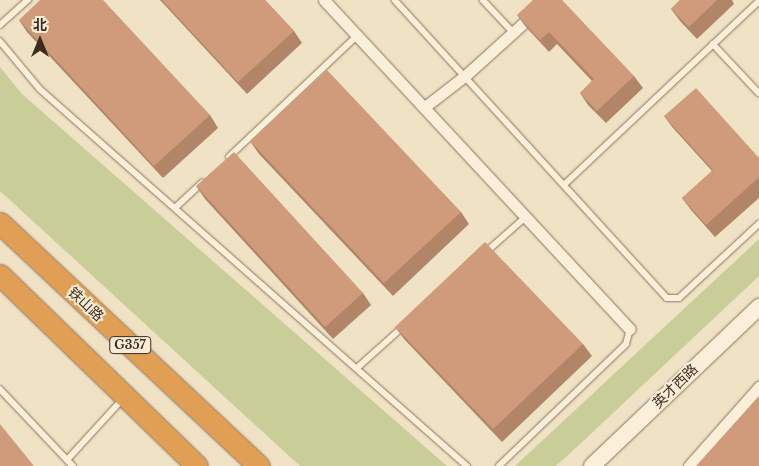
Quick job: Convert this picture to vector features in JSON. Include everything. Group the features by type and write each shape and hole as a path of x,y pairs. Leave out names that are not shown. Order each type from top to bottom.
{"highway":[{"name":"铁山路","path":"0,223 259,466"},
{"name":"G357","path":"0,275 197,466"}],"street":[{"path":"324,0 426,106 630,329"},
{"path":"426,106 466,75 549,0"},
{"name":"英才西路","path":"592,466 759,307"},
{"path":"689,466 759,387"}],"lane":[{"path":"0,25 28,0"},
{"path":"395,0 466,75 659,290 671,300 679,298 759,224"},
{"path":"483,0 513,32"},
{"path":"564,185 759,1"},
{"path":"224,161 358,35"},
{"path":"0,41 40,89 467,466"},
{"path":"713,44 759,93"},
{"path":"175,208 210,175"},
{"path":"482,256 527,216"},
{"path":"357,368 408,322"},
{"path":"499,466 626,344 630,329"},
{"path":"0,389 73,466"},
{"path":"67,460 126,397"}],"green space":[{"path":"0,67 22,94 447,466 300,466 0,191"},
{"path":"759,239 759,276 579,445 556,466 515,466"}],"building":[{"path":"40,0 103,0 210,115 154,166 19,20"},
{"path":"162,0 265,0 294,31 238,82"},
{"path":"533,0 562,0 634,76 597,111 580,93 594,79 549,32 540,40 517,15"},
{"path":"680,0 717,0 689,27 671,9"},
{"path":"327,70 461,212 384,283 250,141"},
{"path":"696,88 759,158 759,177 706,225 682,198 713,170 664,116"},
{"path":"234,152 363,293 325,327 196,186"},
{"path":"485,242 583,344 493,429 395,327"},
{"path":"759,396 759,466 696,466"},
{"path":"0,424 34,466 0,466"}]}
